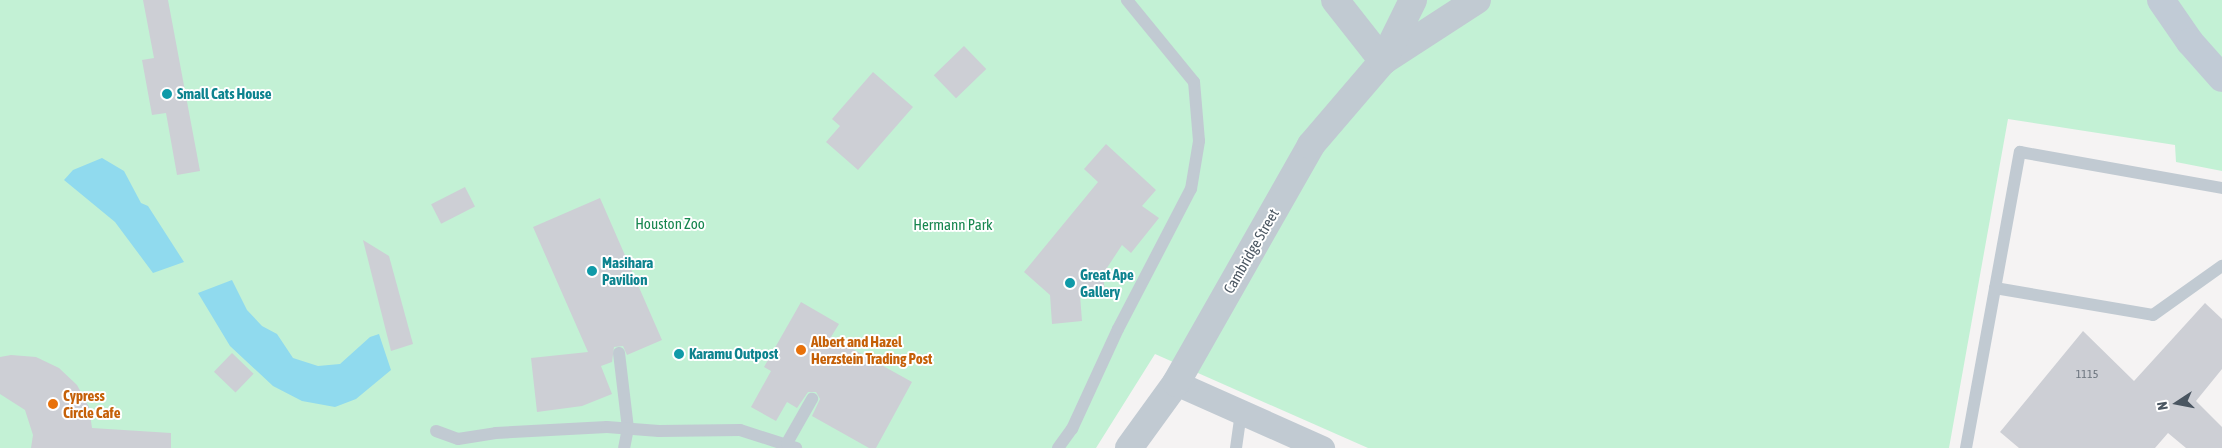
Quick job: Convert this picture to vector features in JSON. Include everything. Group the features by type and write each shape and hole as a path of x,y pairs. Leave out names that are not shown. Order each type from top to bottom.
{"main road":[{"path":"2161,0 2190,42 2222,78"}],"street":[{"path":"1335,0 1383,61"},
{"name":"Cambridge Street","path":"1128,448 1176,383 1312,145 1383,61 1413,0"},
{"name":"Cambridge Street","path":"1383,61 1477,0"},
{"path":"1176,383 1317,447"}],"lane":[{"path":"1058,448 1072,429 1118,329 1191,189 1199,141 1194,82 1126,0"},
{"path":"1966,448 2020,152 2222,188"},
{"path":"1995,288 2153,315 2222,266"},
{"path":"619,353 628,428 624,448"},
{"path":"436,430 458,439 496,433 628,428 740,430 791,446 812,398"},
{"path":"1236,448 1241,413"}],"green space":[{"name":"Hermann Park","path":"0,0 2222,0 2222,171 2176,162 2175,145 2008,119 1949,448 1368,448 1155,354 1096,448 0,448"}],"water":[{"path":"102,158 124,171 141,203 148,206 184,262 153,273 115,222 64,180 73,170"},
{"path":"232,280 247,310 262,326 277,334 293,358 318,366 340,364 370,337 379,334 391,370 356,399 335,407 302,401 273,386 230,346 198,293"}],"building":[{"name":"Small Cats House","path":"143,0 168,0 200,171 177,175 166,113 152,115 142,60 154,58"},
{"path":"964,46 986,69 956,98 934,75"},
{"path":"873,72 913,107 858,170 826,142 840,126 832,119"},
{"path":"1106,144 1156,190 1142,206 1159,218 1131,253 1122,245 1103,274 1105,293 1080,295 1082,321 1052,324 1050,295 1024,272 1098,182 1084,169"},
{"path":"465,187 475,207 441,224 431,204"},
{"name":"Masihara Pavilion","path":"600,198 662,340 627,355 623,346 614,347 612,362 601,366 612,394 582,406 537,412 531,358 588,352 533,227"},
{"path":"363,240 389,256 413,344 391,351"},
{"path":"801,302 839,324 831,337 912,382 876,448 869,448 812,416 820,399 816,392 808,392 797,408 787,402 776,421 751,407 771,371 764,367"},
{"path":"2205,303 2222,319 2222,369 2196,401 2222,427 2222,448 2186,448 2168,433 2155,448 2019,448 2000,432 2083,331 2134,381"},
{"path":"232,353 254,374 236,393 214,372"},
{"name":"Cypress Circle Cafe","path":"11,355 36,357 59,368 77,385 89,407 92,428 171,433 171,448 31,448 33,435 25,410 0,394 0,357"}],"place":[{"name":"Small Cats House","path":"167,94"},
{"name":"Masihara Pavilion","path":"592,271"},
{"name":"Great Ape Gallery","path":"1070,283"},
{"name":"Albert and Hazel Herzstein Trading Post","path":"801,350"},
{"name":"Karamu Outpost","path":"679,354"},
{"name":"Cypress Circle Cafe","path":"53,404"}],"park label":[{"name":"Houston Zoo","path":"670,224"}]}
